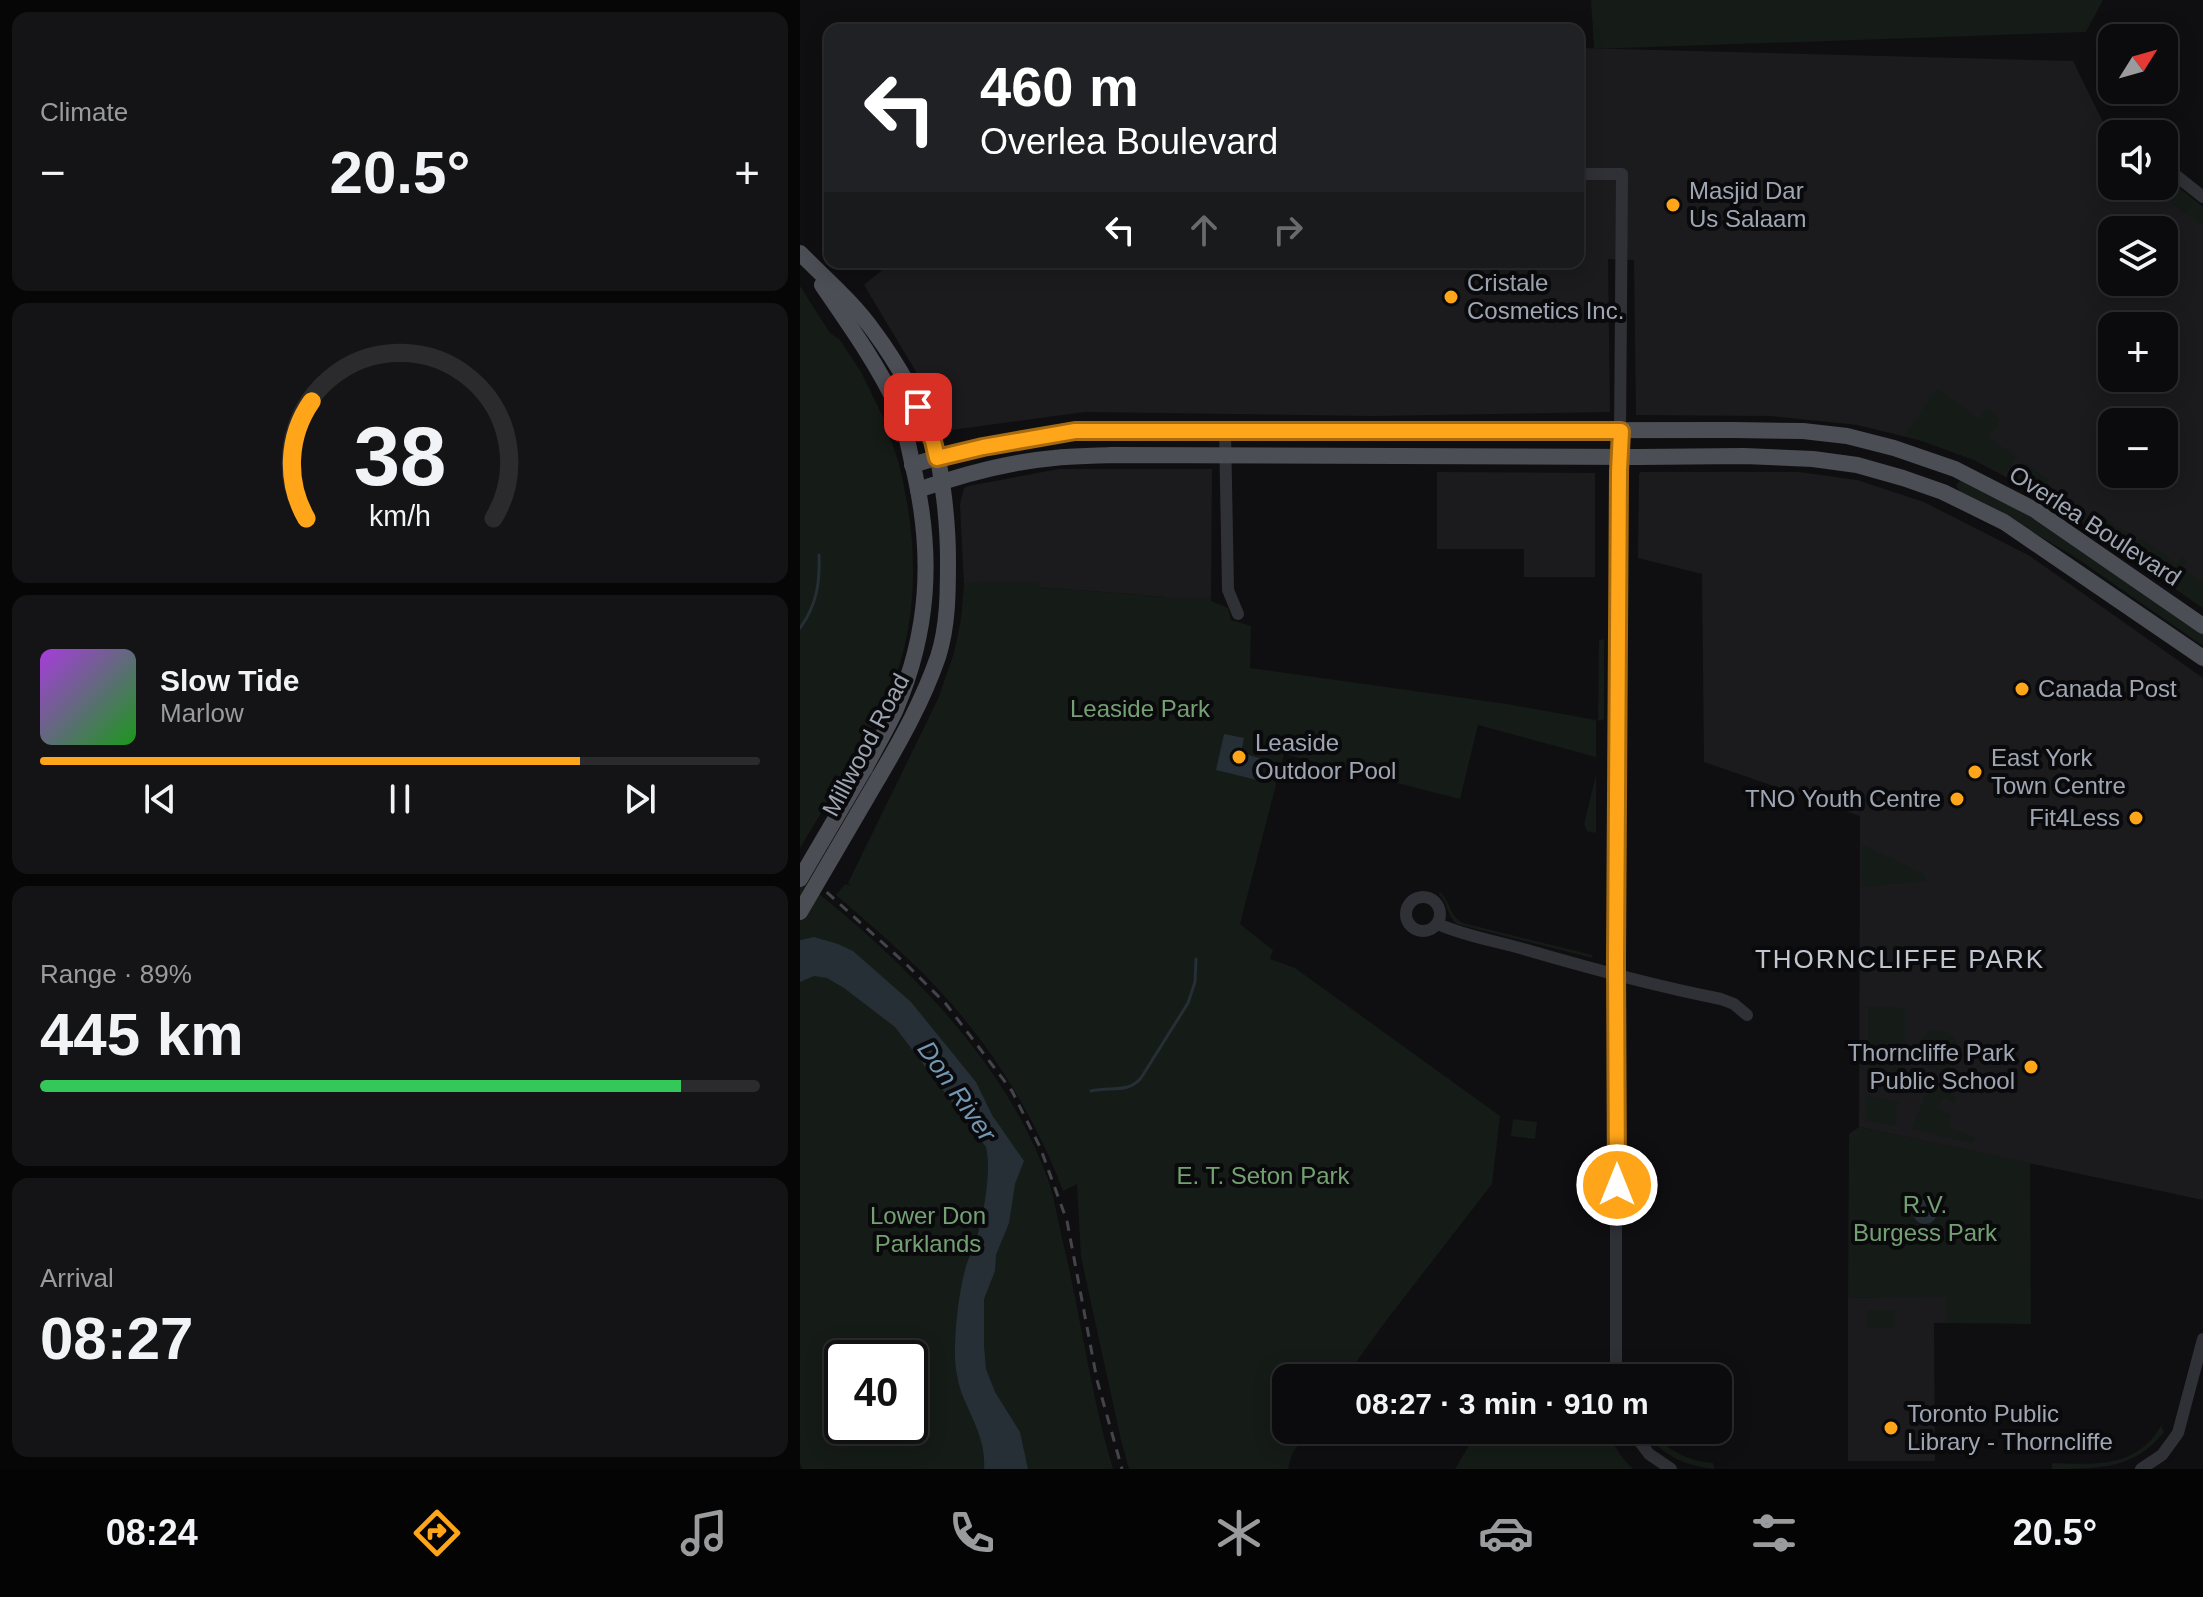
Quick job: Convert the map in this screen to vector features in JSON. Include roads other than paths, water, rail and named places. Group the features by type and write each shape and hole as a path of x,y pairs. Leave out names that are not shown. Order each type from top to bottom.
{"main road":[{"name":"Millwood Road","path":"800,253 876,334 923,417 937,458 948,530 948,598 939,653 914,716 800,879"},
{"name":"Millwood Road","path":"800,253 856,334 896,405 908,439 918,490 924,536 926,593 918,643 872,773 800,912"},
{"name":"Overlea Boulevard","path":"912,465 983,447 1075,431 1747,430 1847,436 1955,469 2035,510 2203,626"},
{"name":"Overlea Boulevard","path":"918,490 985,471 1051,458 1111,455 1744,456 1813,459 1857,465 1903,478 1943,492 2004,522 2203,658"}],"street":[{"path":"1584,174 1622,174 1616,1364"},
{"path":"2178,177 2203,197"},
{"path":"1225,430 1228,590 1238,614"},
{"path":"1438,924 1461,934 1648,984 1721,999 1734,1004 1747,1015"},
{"path":"2141,1469 2162,1455 2178,1433 2203,1339"},
{"path":"1642,1444 1649,1454 1671,1469"}],"water":[{"path":"1224,734 1244,738 1241,753 1263,759 1257,780 1216,770"},
{"name":"Don River","path":"814,937 853,951 911,1002 976,1082 992,1115 1024,1161 1015,1184 1009,1223 984,1299 984,1346 986,1369 995,1392 1020,1432 1028,1469 984,1469 981,1441 962,1393 956,1365 955,1335 960,1296 986,1195 986,1147 895,1027 827,978 814,976 800,982 800,940"},
{"path":"1925,1200 1934,1203 1937,1212 1934,1221 1925,1224 1916,1221 1913,1212 1916,1203"}],"waterway":[{"path":"800,628 816,593 819,555"},
{"path":"1091,1091 1124,1088 1141,1078 1188,1003 1195,982 1196,959"}],"railway":[{"path":"800,868 946,1004 1012,1091 1040,1147 1067,1221 1097,1380 1122,1469"}],"place":[{"name":"Masjid Dar Us Salaam","path":"1673,205"},
{"name":"Cristale Cosmetics Inc.","path":"1451,297"},
{"name":"Canada Post","path":"2022,689"},
{"name":"Leaside Outdoor Pool","path":"1239,757"},
{"name":"East York Town Centre","path":"1975,772"},
{"name":"TNO Youth Centre","path":"1957,799"},
{"name":"Fit4Less","path":"2136,818"},
{"name":"Thorncliffe Park Public School","path":"2031,1067"},
{"name":"Toronto Public Library - Thorncliffe","path":"1891,1428"}],"district":[{"name":"THORNCLIFFE PARK","path":"1900,959"}],"park label":[{"name":"Leaside Park","path":"1140,709"},
{"name":"E. T. Seton Park","path":"1263,1176"},
{"name":"R.V. Burgess Park","path":"1925,1219"},
{"name":"Lower Don Parklands","path":"928,1230"}]}
